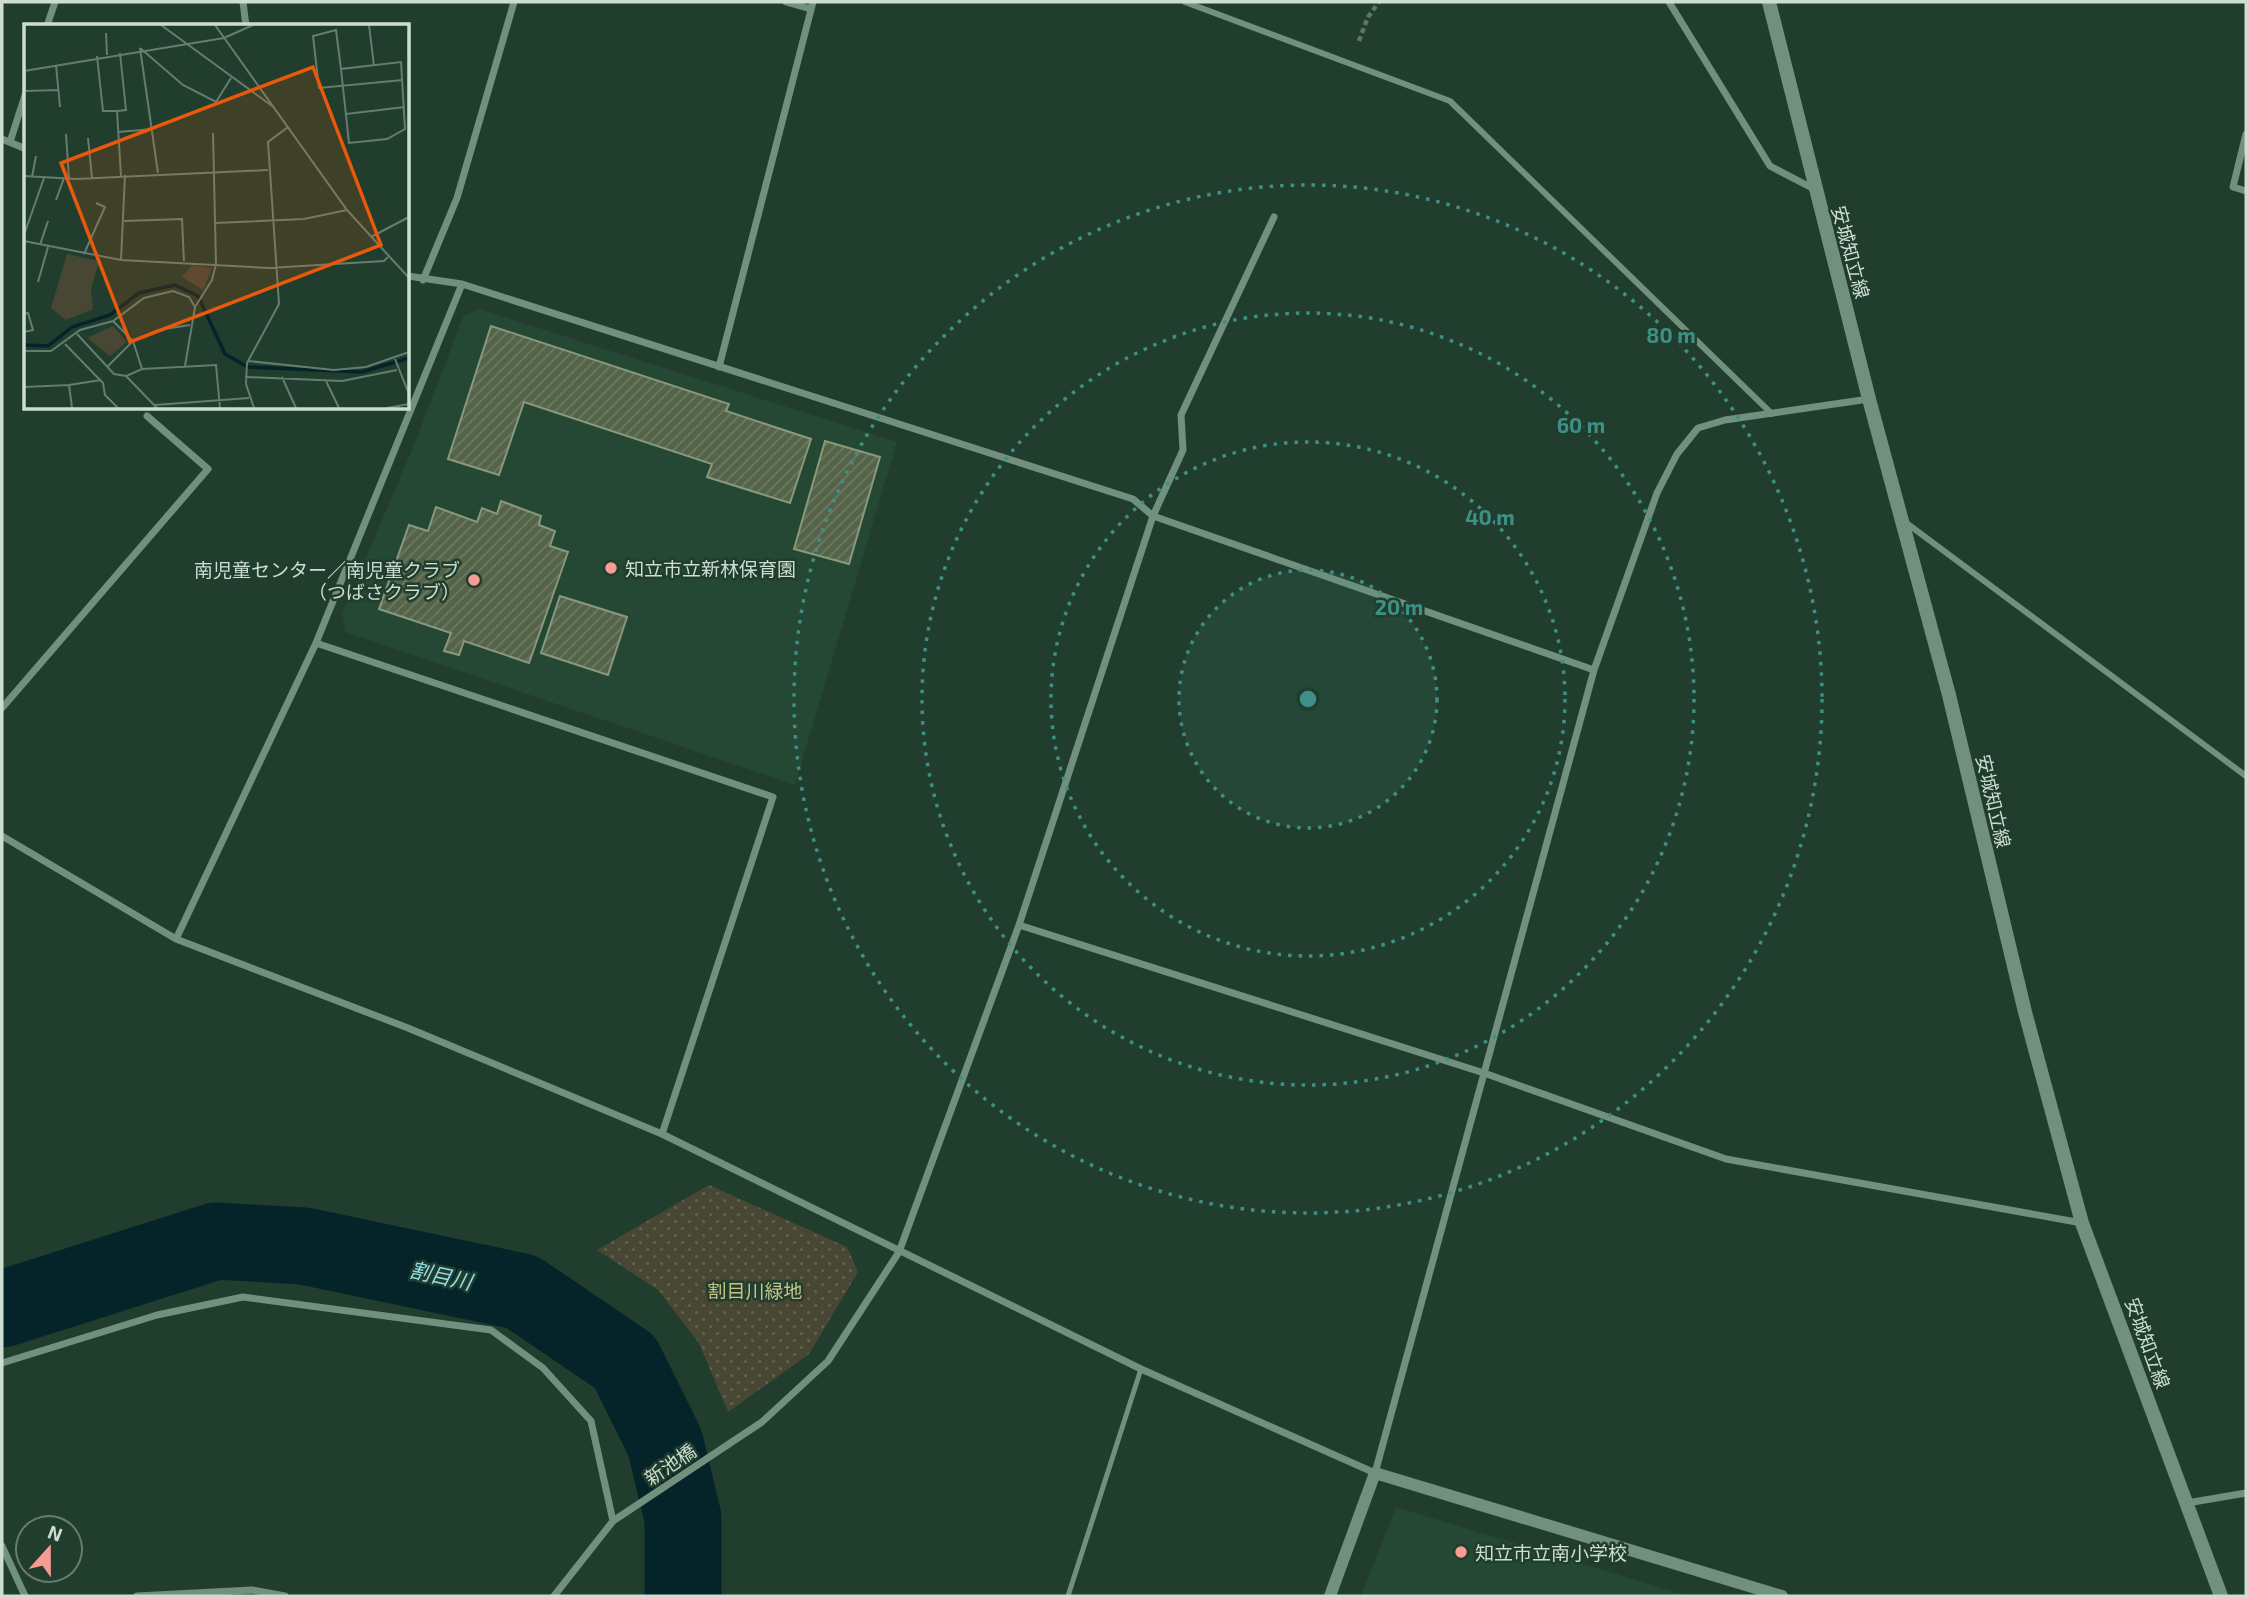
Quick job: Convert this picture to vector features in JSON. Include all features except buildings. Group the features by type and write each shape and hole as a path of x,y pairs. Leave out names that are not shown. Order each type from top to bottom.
{"main road":[{"name":"安城知立線","path":"1769,2 1814,189 1949,695 2025,1012 2082,1223 2221,1596"}],"street":[{"path":"48,24 55,2"},
{"path":"243,2 246,24"},
{"path":"423,280 457,198 514,2"},
{"path":"719,367 812,6 786,2"},
{"path":"1185,2 1450,101 1772,415"},
{"path":"1669,2 1770,166 1814,189"},
{"path":"10,142 24,98"},
{"path":"2246,134 2233,187 2246,191"},
{"path":"2,139 24,148"},
{"name":"新池橋","path":"554,1596 613,1521 762,1422 828,1362 899,1252 1019,925 1153,516 1184,450 1181,415 1274,217"},
{"path":"410,277 462,284 1133,499 1153,516 1594,670"},
{"path":"176,939 316,643 462,284"},
{"path":"1330,1596 1375,1473 1594,670 1657,493 1677,454 1698,428 1725,419 1772,415 1869,399"},
{"path":"2,708 208,469 147,416"},
{"path":"1903,521 2246,776"},
{"path":"316,643 773,797 662,1134"},
{"path":"2,836 176,939 408,1028 662,1134 1141,1369 1375,1473 1782,1596"},
{"path":"1019,925 1484,1073 1726,1160 2082,1223"},
{"path":"2,1363 157,1315 243,1297 491,1330 543,1368 591,1421 613,1521"},
{"path":"2187,1503 2246,1493"},
{"path":"2,1546 24,1596"},
{"path":"137,1596 252,1590 285,1596"}],"lane":[{"path":"1068,1596 1141,1369"}],"path":[{"path":"1351,64 1368,17 1379,2"}],"shaded area":[{"name":"知立市立新林保育園","path":"479,309 897,442 795,785 345,632 342,613 412,450 463,317"},
{"name":"知立市立南小学校","path":"1396,1507 1689,1596 1361,1596"}],"green space":[{"name":"割目川緑地","path":"709,1185 847,1247 858,1272 809,1354 728,1412 699,1343 658,1290 597,1250"}],"waterway":[{"name":"割目川","path":"2,1309 216,1241 304,1246 522,1292 625,1362 665,1443 683,1518 683,1596"}],"place":[{"name":"知立市立新林保育園","path":"611,568"},
{"name":"南児童センター／南児童クラブ （つばさクラブ）","path":"474,580"},
{"name":"知立市立南小学校","path":"1461,1552"}]}
